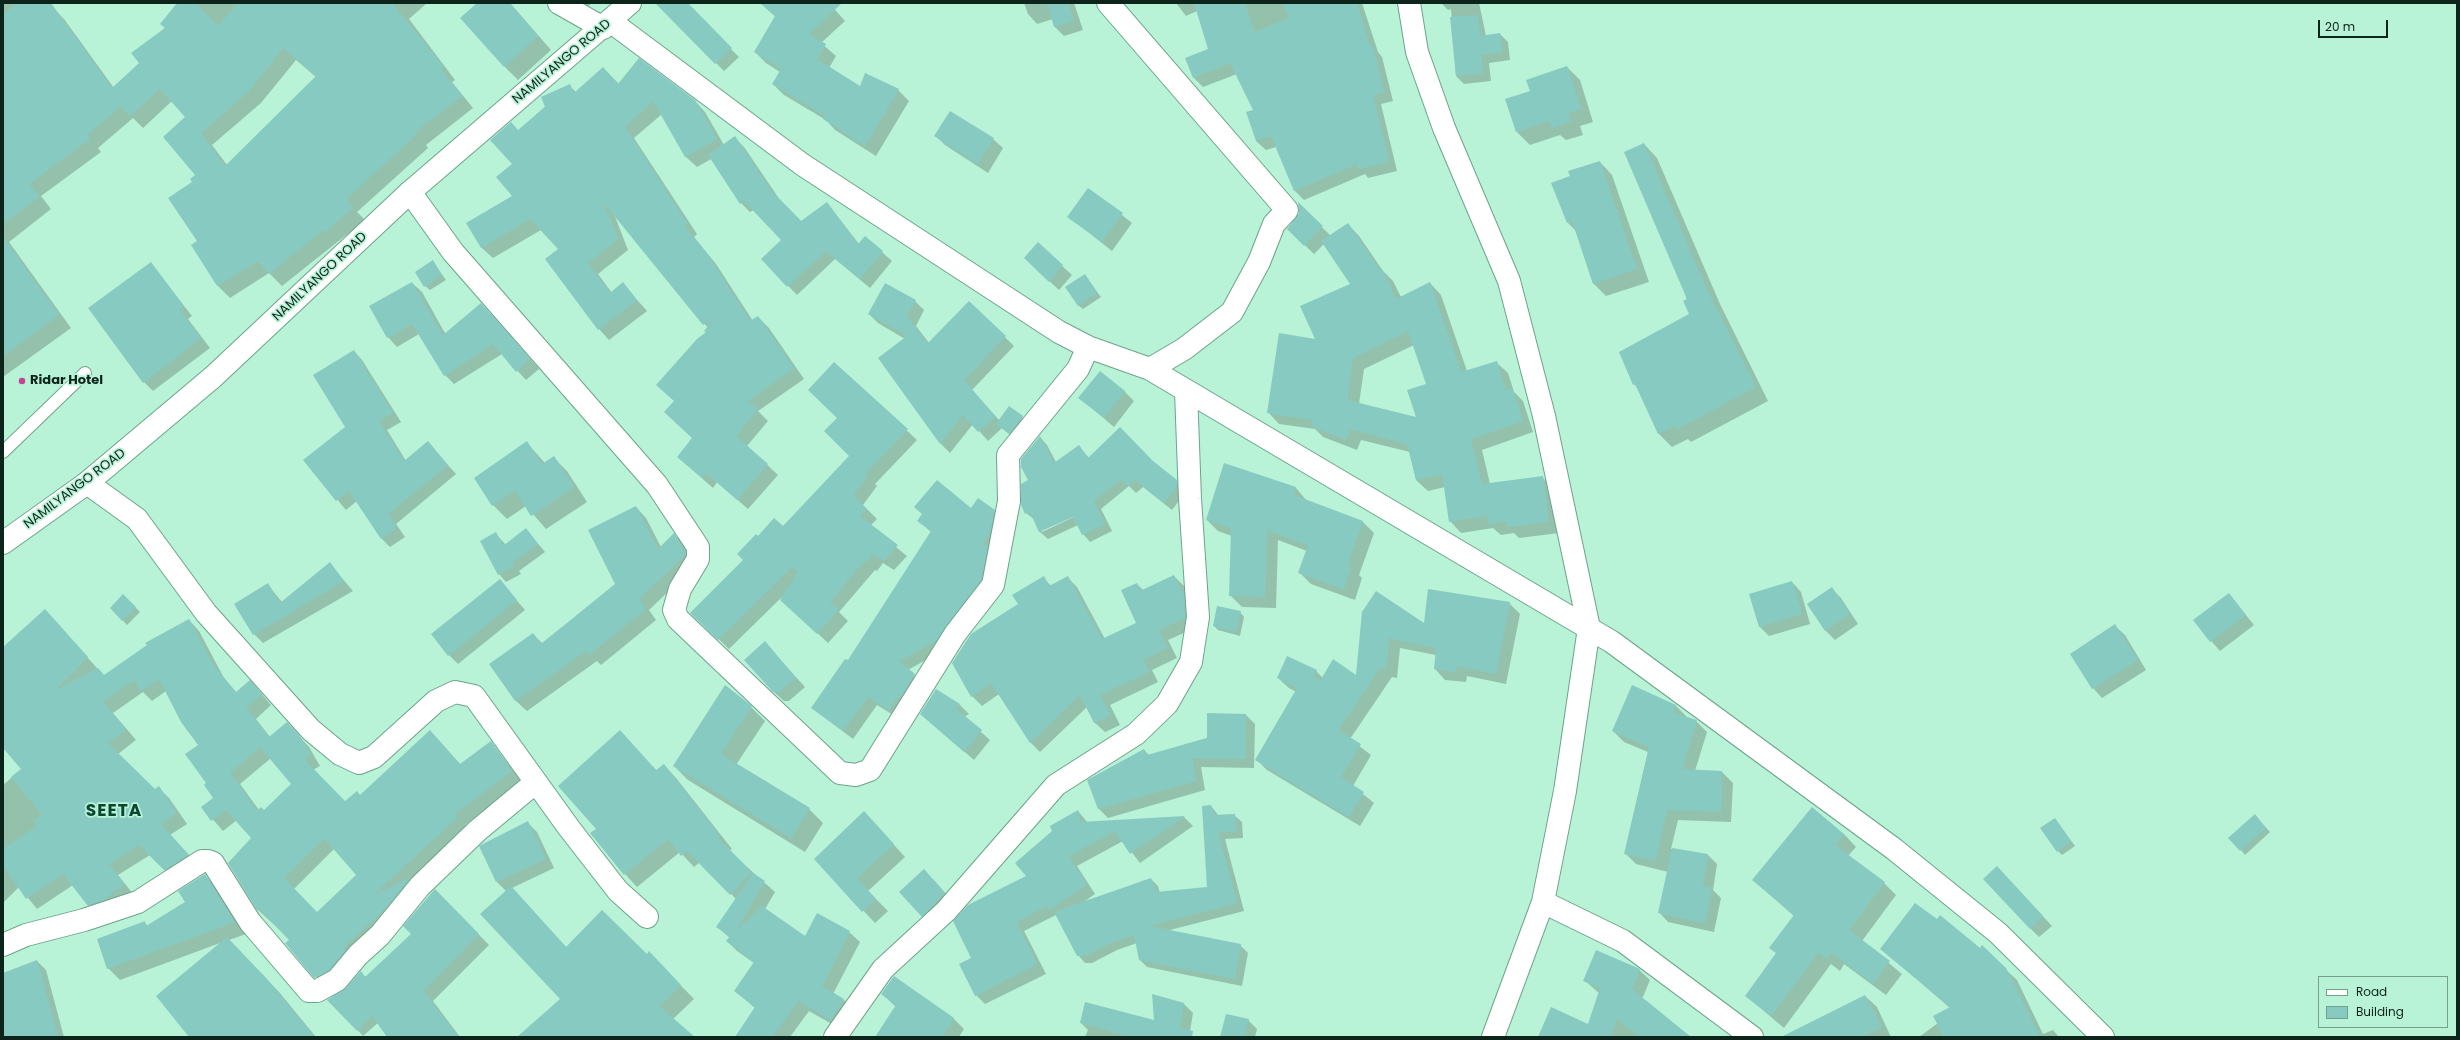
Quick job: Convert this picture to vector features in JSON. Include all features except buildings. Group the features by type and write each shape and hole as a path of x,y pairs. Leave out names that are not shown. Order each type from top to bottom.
{"street":[{"path":"559,3 606,24 803,165 1059,332 1088,347 1150,369 1612,642 1894,850 1992,928 2103,1037"},
{"name":"NAMILYANGO ROAD","path":"3,543 87,483 213,377 410,192 630,3"},
{"path":"1108,3 1287,210 1274,224 1259,262 1232,312 1184,349 1150,369"},
{"path":"1409,3 1417,52 1444,128 1510,281 1544,416 1589,628 1565,791 1544,902 1493,1037"},
{"path":"410,192 453,252 657,485 698,547 698,559 680,589 674,610 678,619 840,773 856,775 870,770 955,634 992,585 1009,501 1008,455 1078,370 1088,347"},
{"path":"835,1037 883,969 946,911 1056,785 1136,734 1168,704 1192,662 1198,617 1190,499 1186,391"},
{"path":"87,483 137,519 206,613 311,730 340,754 359,763 374,757 436,701 455,692 474,696 536,782 618,891 646,917"},
{"path":"3,945 26,935 84,920 138,902 202,861 208,861 213,863 250,922 309,990 317,991 337,980 358,955 380,935 420,886 477,831 536,782"},
{"path":"1544,902 1624,941 1752,1037"}],"lane":[{"path":"3,452 85,373"}],"place":[{"name":"Ridar Hotel","path":"22,381"}],"district":[{"name":"SEETA","path":"114,812"}]}
